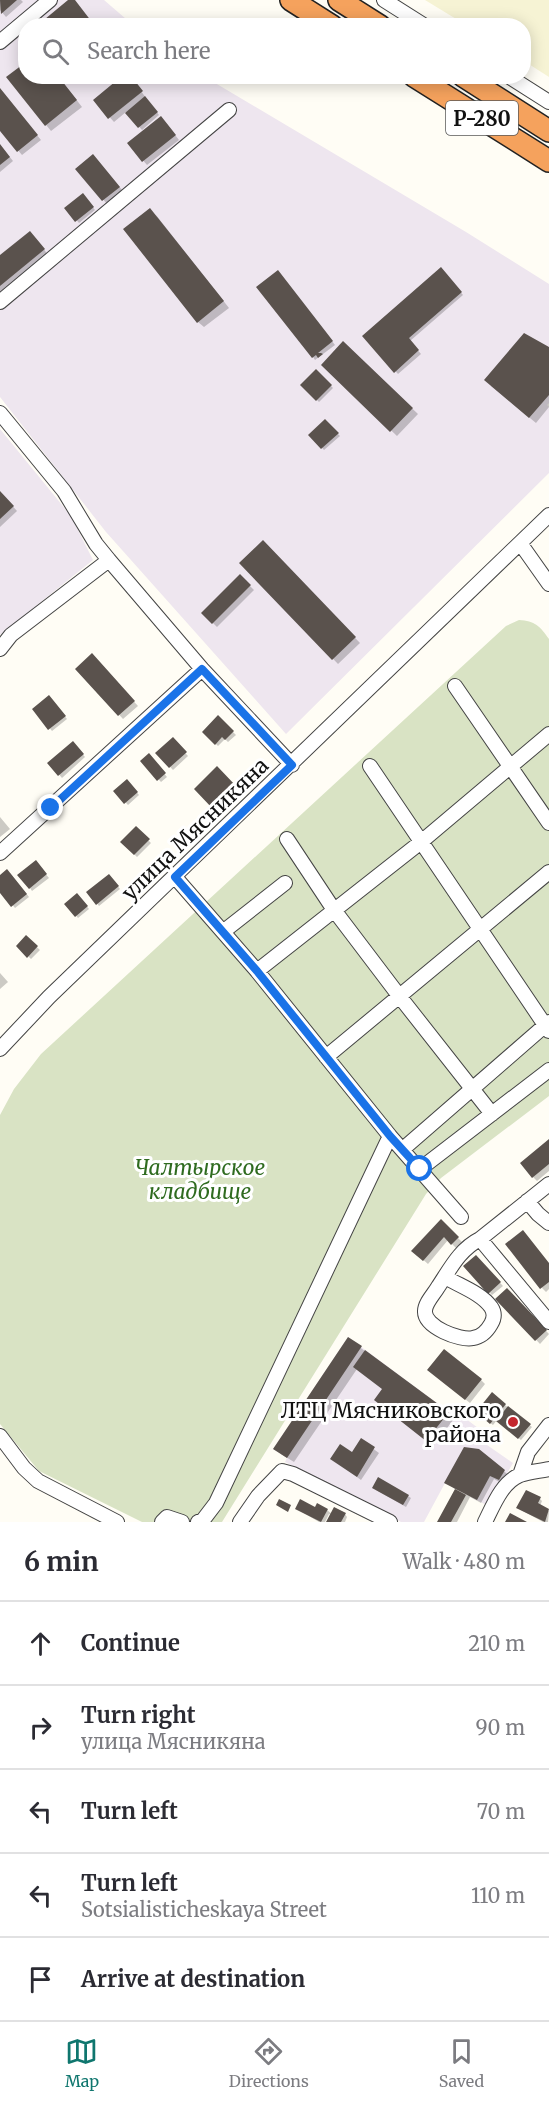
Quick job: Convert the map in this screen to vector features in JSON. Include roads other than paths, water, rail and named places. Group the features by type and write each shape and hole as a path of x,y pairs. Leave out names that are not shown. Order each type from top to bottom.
{"highway":[{"path":"291,0 319,18"},
{"path":"339,0 367,18"},
{"name":"Р-280","path":"427,84 549,161"},
{"name":"Р-280","path":"476,84 549,131"}],"street":[{"path":"29,18 50,0"},
{"path":"384,0 412,18"},
{"path":"0,42 18,27"},
{"path":"521,84 549,102"},
{"path":"0,302 229,110"},
{"path":"0,413 64,491 88,532 109,560 202,669 292,765"},
{"name":"улица Мясникяна","path":"0,1049 49,997 549,515"},
{"path":"520,543 549,584"},
{"path":"0,649 11,634 109,560"},
{"path":"0,853 202,669"},
{"path":"455,686 549,823"},
{"path":"257,971 421,842 549,734"},
{"path":"370,766 480,930 548,1026 403,1149"},
{"path":"287,839 334,910 492,1114"},
{"path":"326,1058 549,873"},
{"path":"175,877 224,931 390,1136 461,1217"},
{"path":"224,931 285,883"},
{"path":"420,1169 549,1070"},
{"path":"198,1522 203,1520 216,1503 390,1136"},
{"path":"445,1277 482,1298 491,1306 494,1312 493,1322 485,1332 475,1338 464,1338 436,1328 424,1314 425,1308 445,1277 463,1250 549,1184"},
{"path":"528,1201 549,1223"},
{"path":"480,1239 549,1322"},
{"path":"520,1475 528,1452 549,1425"},
{"path":"0,1436 24,1468 38,1481 117,1522"},
{"path":"485,1522 508,1483 520,1475 549,1470"},
{"path":"240,1522 258,1496 282,1471 293,1474 390,1522"},
{"path":"162,1522 167,1517 182,1522"}],"place":[{"name":"ЛТЦ Мясниковского района","path":"513,1422"}],"park label":[{"name":"Чалтырское кладбище","path":"200,1179"}]}
